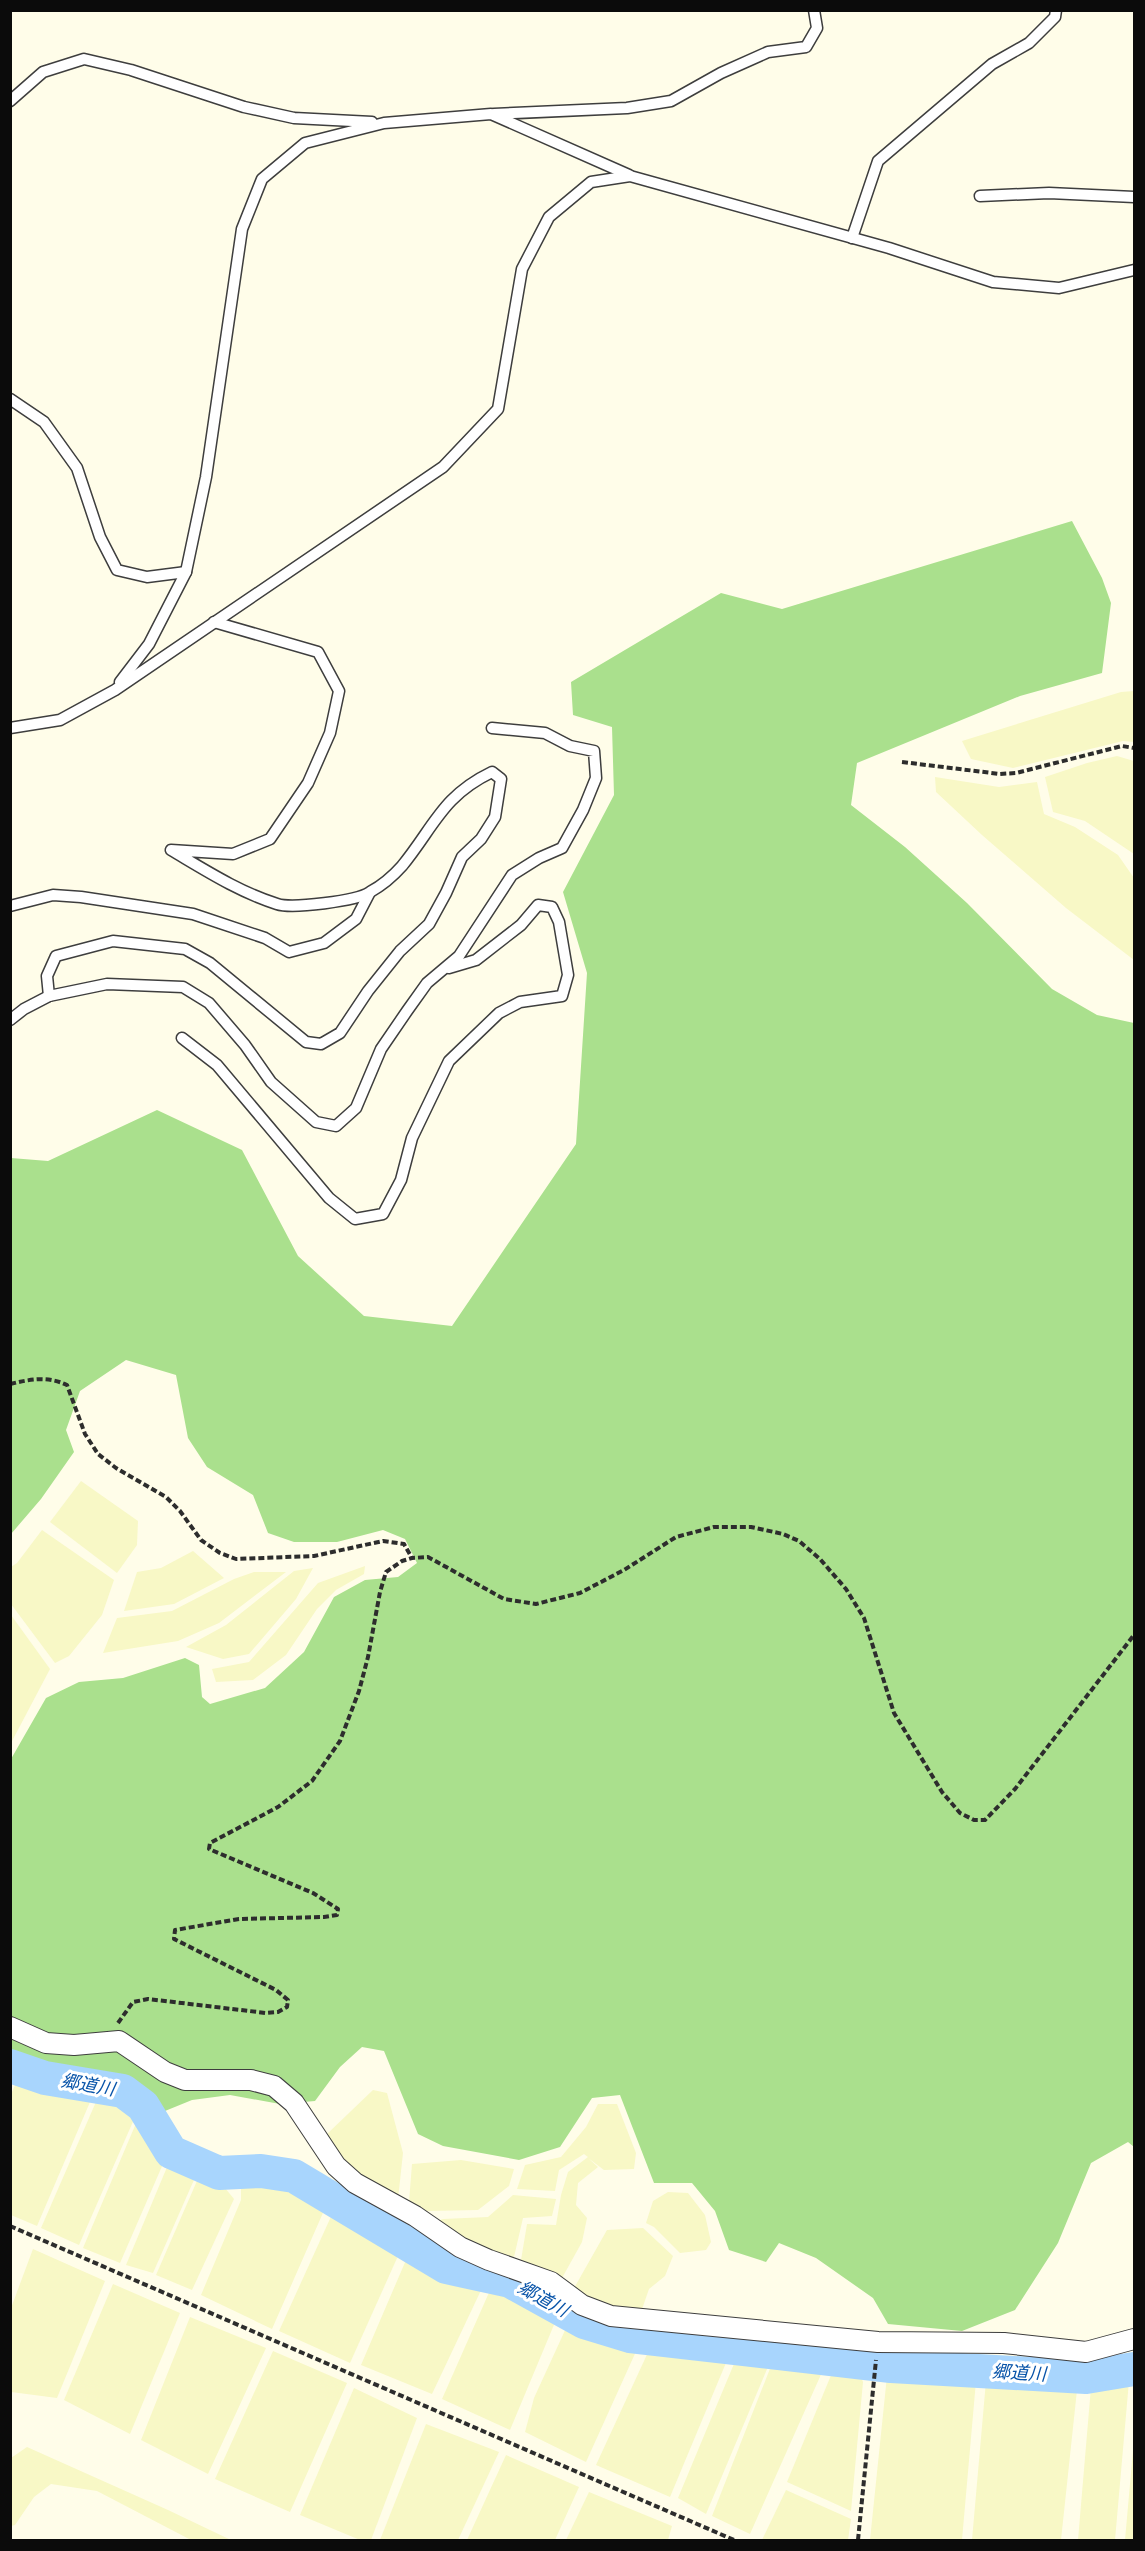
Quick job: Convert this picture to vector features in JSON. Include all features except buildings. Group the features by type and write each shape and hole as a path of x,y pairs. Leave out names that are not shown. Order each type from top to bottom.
{"street":[{"path":"10,2027 46,2043 74,2045 119,2041 165,2072 185,2080 251,2080 274,2086 294,2103 336,2166 355,2183 415,2216 460,2247 551,2283 582,2305 611,2316 878,2342 1004,2343 1086,2352 1134,2339"}],"lane":[{"path":"10,101 43,72 84,59 131,70 198,93 294,118 384,123 491,114 627,108 671,101 721,73 768,52 806,47 817,28 814,10"},
{"path":"852,238 878,161 992,64 1029,43 1055,17 1056,10"},
{"path":"491,114 630,176 852,238 993,282 1059,288 1134,270"},
{"path":"115,690 149,644 186,572 206,477 242,229 262,179 305,143 384,123"},
{"path":"10,728 60,720 115,690 443,467 498,409 522,269 549,217 591,182 630,176"},
{"path":"980,196 1049,193 1134,197"},
{"path":"10,399 44,422 77,468 100,537 117,570 147,577 186,572"},
{"path":"214,622 318,652 339,691 330,733 308,783 270,839 233,854 171,850 235,886 279,905 320,905 369,894"},
{"path":"10,1020 24,1009 49,996 107,984 183,987 209,1003 246,1045 271,1082 316,1122 336,1126 356,1108 381,1049 427,983 459,956 512,875 539,858 562,848 583,810 596,778 594,750 570,746 545,733 492,728"},
{"path":"10,906 53,896 81,897 193,914 265,938 289,952 324,943 356,919 369,894 401,867 442,809 472,782 492,772 501,779 495,817 481,839 462,857 429,924 400,951 368,991 340,1034 321,1044 306,1042 210,963 185,949 112,941 56,956 47,976 49,996"},
{"path":"182,1038 217,1065 329,1198 356,1219 383,1214 400,1180 412,1138 449,1061 499,1013 520,1002 562,996 568,975 560,922 552,907 538,905 521,924 476,960 443,970"}],"path":[{"path":"902,762 1000,774 1016,773 1122,746 1134,748"},
{"path":"10,1384 35,1378 56,1380 67,1385 85,1434 98,1454 116,1468 166,1497 180,1511 201,1540 220,1553 236,1558 314,1556 383,1541 404,1544 412,1558"},
{"path":"119,2041 117,2025 133,2002 148,1999 266,2013 278,2012 286,2007 288,2000 276,1990 174,1939 175,1930 239,1920 337,1915 338,1909 313,1893 209,1849 210,1843 278,1807 312,1781 340,1741 359,1691 386,1572 402,1561 428,1557 504,1599 536,1604 580,1593 624,1570 676,1537 714,1527 751,1527 783,1534 799,1541 820,1559 846,1589 864,1618 899,1722 942,1792 960,1813 974,1820 985,1820 1016,1789 1134,1635"},
{"path":"10,2226 734,2541"},
{"path":"858,2541 878,2342"}],"green space":[{"path":"1072,521 1102,578 1111,603 1102,673 1020,696 857,763 851,805 905,847 967,903 1052,989 1097,1015 1134,1023 1134,2147 1128,2142 1091,2163 1058,2243 1015,2310 962,2331 888,2324 873,2298 816,2258 779,2243 766,2262 729,2250 715,2211 692,2183 654,2183 620,2095 592,2098 560,2147 519,2160 443,2146 418,2134 384,2051 362,2047 340,2067 315,2101 280,2104 230,2095 192,2100 165,2111 141,2095 111,2081 46,2069 11,2056 11,1759 46,1698 79,1682 123,1678 185,1658 199,1665 202,1697 210,1704 265,1688 304,1652 334,1597 365,1580 398,1577 417,1563 405,1539 383,1530 337,1542 294,1542 268,1533 253,1495 207,1467 188,1438 176,1375 126,1360 80,1391 66,1430 74,1452 41,1499 11,1534 11,1158 48,1161 157,1110 242,1150 298,1256 364,1316 452,1326 576,1144 587,973 563,892 614,795 612,727 573,715 571,682 721,593 782,609"},
{"path":"1134,691 1134,742 1123,741 1013,768 971,759 962,741 1121,692"},
{"path":"1117,756 1134,761 1134,854 1085,821 1053,812 1045,777"},
{"path":"935,777 999,787 1037,782 1044,814 1075,827 1118,855 1134,878 1134,960 1066,908 982,835 936,792"},
{"path":"81,1481 138,1521 137,1545 117,1573 50,1522"},
{"path":"42,1530 114,1580 102,1615 69,1656 55,1663 11,1604 11,1567 17,1563"},
{"path":"193,1551 224,1578 174,1604 124,1611 137,1572 161,1568"},
{"path":"365,1566 364,1574 336,1590 317,1609 286,1655 253,1680 216,1682 212,1669 249,1662 318,1583"},
{"path":"313,1568 296,1599 249,1654 223,1659 186,1647 226,1625 294,1571"},
{"path":"254,1572 286,1572 219,1623 178,1641 103,1653 117,1618 172,1611 234,1579"},
{"path":"11,1615 50,1669 11,1743"},
{"path":"19,2077 44,2085 93,2095 37,2226 11,2215 11,2094"},
{"path":"373,2090 387,2093 403,2153 398,2199 355,2176 326,2135"},
{"path":"99,2095 112,2098 124,2105 135,2117 79,2245 41,2228"},
{"path":"598,2104 617,2104 636,2153 634,2169 604,2170 588,2158 598,2167 578,2183 576,2205 587,2218 582,2242 562,2278 521,2260 527,2224 556,2225 568,2172 588,2157 584,2154 559,2170 555,2191 517,2189 525,2165 561,2157 586,2127"},
{"path":"137,2121 151,2143 166,2157 120,2263 83,2248"},
{"path":"170,2160 197,2173 153,2273 126,2265"},
{"path":"461,2160 514,2169 509,2186 478,2210 427,2211 409,2202 412,2164"},
{"path":"200,2174 225,2188 234,2199 192,2290 156,2275"},
{"path":"241,2188 298,2189 326,2206 272,2329 201,2295 241,2200"},
{"path":"668,2192 688,2193 705,2215 711,2242 706,2250 680,2253 654,2227 646,2223 653,2201"},
{"path":"513,2195 556,2199 552,2216 523,2218 514,2257 466,2244 435,2222 443,2219 488,2217"},
{"path":"334,2210 402,2247 350,2363 279,2331"},
{"path":"643,2228 673,2256 665,2276 649,2289 641,2312 611,2309 587,2300 573,2290 607,2230"},
{"path":"33,2249 105,2281 57,2398 11,2392 11,2308"},
{"path":"409,2253 446,2275 483,2286 432,2394 361,2365"},
{"path":"113,2284 180,2313 130,2434 64,2400"},
{"path":"491,2288 556,2320 510,2430 442,2399"},
{"path":"190,2317 266,2348 208,2474 141,2440"},
{"path":"567,2326 594,2338 638,2347 586,2462 525,2432 534,2398"},
{"path":"650,2348 728,2358 670,2497 596,2465"},
{"path":"273,2351 347,2383 290,2512 215,2479"},
{"path":"736,2359 770,2362 706,2514 678,2498"},
{"path":"773,2361 823,2370 750,2534 712,2516"},
{"path":"834,2368 859,2372 863,2382 851,2511 787,2482"},
{"path":"887,2376 976,2381 962,2540 870,2540"},
{"path":"986,2381 1077,2390 1061,2540 972,2540"},
{"path":"1129,2381 1115,2540 1078,2540 1091,2387"},
{"path":"354,2388 417,2418 371,2540 360,2540 300,2515"},
{"path":"426,2424 499,2452 458,2540 380,2540"},
{"path":"1134,2439 1134,2540 1125,2540"},
{"path":"27,2447 231,2540 191,2540 97,2491 51,2484 34,2497 15,2525 11,2526 11,2458"},
{"path":"506,2455 579,2487 555,2540 467,2540"},
{"path":"786,2490 851,2519 848,2540 762,2540"},
{"path":"589,2492 672,2526 668,2540 566,2540"}],"waterway":[{"name":"郷道川","path":"10,2066 45,2078 123,2091 143,2106 171,2152 219,2173 261,2171 294,2176 446,2267 510,2281 584,2322 630,2336 891,2366 1086,2377 1134,2369"}]}
